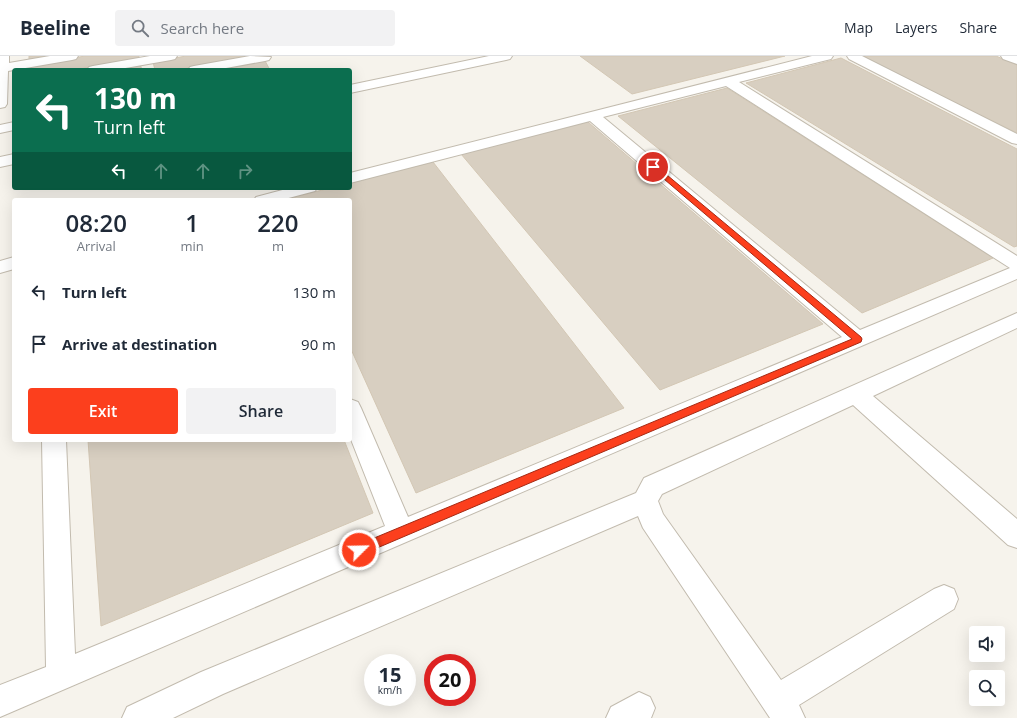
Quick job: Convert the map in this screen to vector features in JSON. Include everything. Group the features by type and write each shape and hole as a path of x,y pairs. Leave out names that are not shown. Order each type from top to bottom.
{"street":[{"path":"12,104 0,105 8,85 3,62 72,56"},
{"path":"106,68 171,56"},
{"path":"204,68 265,56 271,68"},
{"path":"352,89 506,56"},
{"path":"352,177 827,56"},
{"path":"853,56 1017,140"},
{"path":"1007,56 1017,60"},
{"path":"728,81 1017,264"},
{"path":"593,116 858,339"},
{"path":"0,129 12,126"},
{"path":"0,155 12,152"},
{"path":"0,162 12,159"},
{"path":"272,198 302,190"},
{"path":"0,267 12,264"},
{"path":"0,702 1017,272"},
{"path":"138,718 212,683 645,501 653,486 1015,323"},
{"path":"855,394 1017,536"},
{"path":"352,413 401,532"},
{"path":"54,442 61,676"},
{"path":"645,501 652,520 783,709 944,599"}],"building":[{"path":"29,56 56,56 29,60"},
{"path":"85,56 139,56 139,59 86,68 28,68 28,66"},
{"path":"186,56 255,56 189,68 154,68 153,62"},
{"path":"580,56 785,56 632,94"},
{"path":"862,56 996,56 1017,65 1017,133"},
{"path":"841,58 1017,149 1017,246 1014,247 746,83"},
{"path":"264,59 269,68 217,68"},
{"path":"140,64 141,68 117,68"},
{"path":"727,88 993,258 862,313 618,116"},
{"path":"588,122 823,324 660,390 461,154"},
{"path":"433,162 624,408 416,493 352,351 352,198 291,198 322,190 352,190 352,182"},
{"path":"88,442 345,442 373,513 101,626"}],"route":[{"path":"359,550 858,339 653,167"}]}
